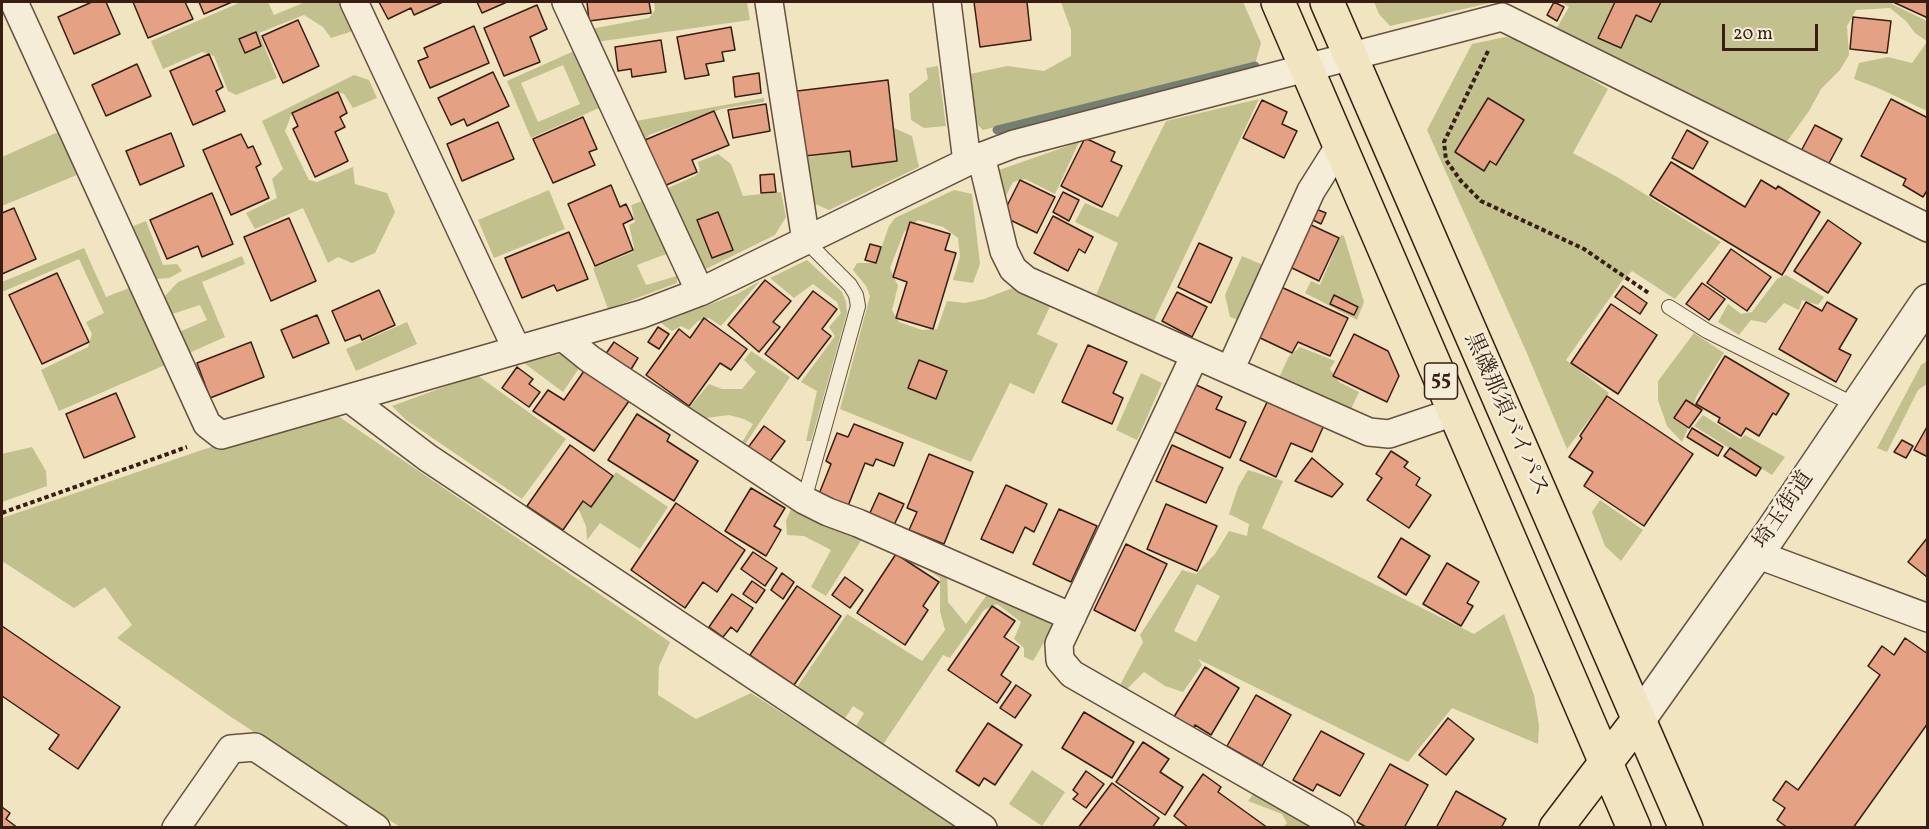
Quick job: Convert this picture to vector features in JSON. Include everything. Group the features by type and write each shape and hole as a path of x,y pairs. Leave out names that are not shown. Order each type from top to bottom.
{"main road":[{"name":"黒磯那須バイパス","path":"1278,2 1634,828"},
{"name":"黒磯那須バイパス","path":"1327,2 1686,828"},
{"path":"1556,828 1639,719"}],"street":[{"path":"14,2 207,424 221,435 642,314 700,292 974,159 1014,144 1351,58 1505,9 1928,228"},
{"path":"354,2 517,350"},
{"path":"566,2 700,292"},
{"path":"769,2 806,241"},
{"path":"947,2 974,159 1012,269 1026,280 1369,432 1389,434 1454,412"},
{"path":"1230,370 1311,191 1340,145"},
{"name":"埼玉街道","path":"1639,719 1756,554 1855,405 1928,301"},
{"path":"564,338 590,359 804,500 1072,617"},
{"path":"1195,355 1059,644 1060,660 1072,674 1341,828"},
{"path":"350,399 428,459 983,828"},
{"path":"1756,554 1928,618"},
{"path":"176,828 231,749 255,747 376,828"}],"lane":[{"path":"804,500 858,306 856,295 850,285 806,241"},
{"path":"1669,307 1707,331 1855,405"}],"path":[{"path":"1505,9 1480,71 1444,142 1446,160 1461,181 1481,201 1584,249 1669,307"},
{"path":"2,513 221,435"}],"shaded area":[{"path":"241,2 268,2 274,15 305,2 339,2 353,31 331,38 323,27 304,15 259,33 277,78 236,95 228,91 214,56 202,52 163,69 151,41"},
{"path":"654,2 747,2 750,20 596,42 591,29 649,18 655,10"},
{"path":"1061,2 1243,2 1261,43 1255,64 983,130 977,124 970,74 1007,66 1044,71 1071,56 1071,30"},
{"path":"1374,2 1494,2 1390,26 1379,14"},
{"path":"1560,2 1893,2 1892,4 1927,21 1928,42 1915,33 1906,21 1890,8 1856,10 1847,26 1849,55 1840,70 1821,89 1809,111 1783,147 1555,31 1569,7"},
{"path":"1505,37 1531,43 1608,89 1573,153 1619,178 1721,242 1675,299 1632,271 1622,281 1566,360 1609,393 1567,449 1526,351 1427,130 1472,44"},
{"path":"1927,42 1927,111 1854,79 1859,63 1888,57 1912,63"},
{"path":"574,51 599,108 531,138 507,81","holes":["563,65 580,104 538,122 521,83"]},
{"path":"938,66 946,126 924,128 911,120 909,94 928,79 926,68"},
{"path":"354,75 369,80 377,98 353,108 344,94 338,92 292,113 285,131 309,180 317,182 353,167 355,184 387,193 395,212 375,253 352,263 338,257 328,263 303,208 255,229 246,213 277,198 272,179 283,169 262,121"},
{"path":"764,98 764,102 721,109 649,135 643,143 660,183 668,188 695,176 700,171 698,162 718,154 731,164 743,196 781,192 786,217 775,235 706,269 694,266 630,122"},
{"path":"1259,99 1152,325 1094,300 1118,243 1075,222 1085,203 1118,217 1166,121"},
{"path":"894,128 912,136 919,167 829,210 813,203 802,158 850,151 852,167 897,161"},
{"path":"58,132 79,174 2,206 2,157"},
{"path":"1079,142 1055,194 1025,179 1013,182 1003,202 999,170"},
{"path":"549,190 565,229 494,258 478,220"},
{"path":"954,190 972,194 980,264 973,283 953,280 960,257 958,238 943,227 918,220 904,232 890,268 898,286 892,310 899,322 922,330 937,329 947,301 965,303 984,299 1023,284 1054,298 1037,334 1058,344 1034,394 1010,383 971,462 840,409 870,296 866,286 853,270 857,263 876,263 889,226 895,218"},
{"path":"645,200 669,253 637,265 646,285 677,276 677,283 608,309 593,268 633,252 629,225 635,222 631,205"},
{"path":"146,221 163,265 177,264 182,271 169,278 156,279 133,226"},
{"path":"1341,235 1344,236 1364,302 1357,320 1305,293 1311,281 1320,285"},
{"path":"84,248 106,297 132,287 165,365 59,411 41,370 88,347 92,334 86,322 104,313 79,259 2,292 2,282"},
{"path":"242,256 245,264 202,282 225,337 189,353 179,332 207,320 200,305 172,314 165,296 178,282"},
{"path":"1242,256 1263,265 1238,320 1230,317 1225,295"},
{"path":"807,260 842,292 847,313 811,441 806,441 817,391 801,382 835,336 829,327 841,313 837,302 813,284 794,298 770,278"},
{"path":"1786,275 1824,297 1818,305 1802,300 1799,310 1784,303 1766,323 1751,320 1739,335 1718,322 1728,304 1741,314 1752,312 1777,279"},
{"path":"760,281 721,326 709,318 698,321 689,330 681,326 672,331 661,323 737,294"},
{"path":"407,322 417,344 356,371 346,349"},
{"path":"1694,333 1724,353 1696,397 1682,442 1667,426 1658,400 1658,381"},
{"path":"1300,347 1335,361 1330,369 1339,382 1359,392 1350,411 1279,378 1289,356"},
{"path":"751,351 790,377 744,446 741,444 753,424 729,415 699,419 686,411 709,384 722,389 742,389 756,372 744,360"},
{"path":"564,353 581,365 563,392 524,363"},
{"path":"1927,361 1927,384 1918,390 1887,452 1877,448 1921,365"},
{"path":"1141,373 1162,383 1137,440 1116,430"},
{"path":"477,375 566,439 522,499 406,420 392,406"},
{"path":"335,414 670,642 659,666 658,695 696,719 751,693 960,827 400,827 231,717 117,638 132,625 105,587 74,608 2,561 2,518 205,449"},
{"path":"1703,415 1740,439 1745,435 1785,457 1772,475 1694,426"},
{"path":"32,447 46,471 47,486 2,502 2,454"},
{"path":"1248,470 1283,481 1262,528 1474,634 1504,614 1534,695 1539,725 1538,744 1452,708 1408,762 1198,659 1202,665 1183,692 1165,686 1144,672 1127,689 1120,685 1143,642 1140,635 1182,570 1196,574 1215,554 1229,531 1247,536 1249,524 1229,514 1238,487","holes":["1197,584 1220,596 1196,642 1174,631"]},
{"path":"616,472 668,507 640,549 600,523 587,540 586,526 578,508 583,501 592,506"},
{"path":"768,489 862,539 826,596 811,587 831,550 804,536 787,535 786,521 791,509 773,496"},
{"path":"1600,500 1643,530 1621,561 1605,546 1592,512"},
{"path":"918,564 947,573 948,602 966,624 989,592 1056,622 1033,661 1024,657 1024,648 1014,639 1021,622 997,604 984,610 950,658 943,655 880,749 853,731 864,713 853,706 841,724 793,693 847,614 922,661 945,630 940,611 940,578"},
{"path":"1032,770 1065,792 1042,826 1009,804"},
{"path":"1254,793 1310,826 1283,827 1287,823 1282,814 1248,801"}],"building":[{"path":"92,2 106,2 120,34 74,54 58,17"},
{"path":"133,2 185,2 193,19 148,38"},
{"path":"199,2 232,2 204,14"},
{"path":"379,2 443,2 414,15 411,8 388,19"},
{"path":"477,2 507,2 482,13"},
{"path":"587,2 649,2 651,13 589,21"},
{"path":"974,2 1027,2 1031,40 980,47"},
{"path":"1554,2 1564,7 1557,21 1547,15"},
{"path":"1615,2 1661,2 1651,22 1636,15 1621,48 1598,38"},
{"path":"1893,2 1928,2 1928,18"},
{"path":"537,5 547,29 530,37 540,62 504,76 484,28"},
{"path":"1853,17 1891,21 1887,53 1850,49"},
{"path":"298,20 319,66 283,83 262,36"},
{"path":"474,26 489,63 430,88 418,61 428,57 424,48"},
{"path":"731,27 735,50 722,52 724,61 706,64 709,75 685,79 677,37"},
{"path":"256,32 261,46 245,53 239,39"},
{"path":"661,40 666,72 632,77 631,69 618,71 615,47"},
{"path":"209,54 223,87 216,91 225,111 193,125 170,71"},
{"path":"137,64 151,96 106,116 92,85"},
{"path":"493,72 509,106 467,126 464,119 451,125 438,98"},
{"path":"759,73 761,93 735,97 733,77"},
{"path":"888,80 897,161 852,167 850,151 805,156 797,91"},
{"path":"338,92 347,113 340,117 345,127 335,132 348,161 315,177 293,129 298,126 292,113"},
{"path":"1488,98 1524,120 1496,165 1490,161 1484,171 1455,152"},
{"path":"1891,99 1928,118 1928,189 1923,197 1903,185 1906,179 1861,156"},
{"path":"1262,100 1287,112 1282,124 1297,131 1284,158 1243,138"},
{"path":"766,104 770,131 733,138 728,110"},
{"path":"714,111 729,145 692,160 697,172 664,186 645,140"},
{"path":"583,117 597,149 589,152 595,165 553,183 533,139"},
{"path":"498,122 514,159 462,181 447,144"},
{"path":"1815,125 1842,139 1827,167 1800,153"},
{"path":"1687,130 1708,142 1693,169 1672,158"},
{"path":"171,133 184,166 140,185 126,151"},
{"path":"241,134 248,148 253,146 261,164 256,167 269,198 231,215 203,150"},
{"path":"1085,138 1115,152 1111,161 1122,166 1102,207 1061,186"},
{"path":"1671,162 1745,207 1761,180 1776,189 1778,186 1820,212 1782,275 1650,195"},
{"path":"774,174 776,192 761,193 760,175"},
{"path":"1020,180 1055,197 1037,233 1002,216"},
{"path":"611,185 620,207 626,204 633,219 623,224 633,250 595,266 568,204"},
{"path":"1063,192 1079,200 1069,221 1053,212"},
{"path":"212,193 233,244 202,257 198,246 167,259 150,220"},
{"path":"14,208 36,259 2,274 2,213"},
{"path":"1316,209 1326,213 1321,224 1311,219"},
{"path":"718,212 733,250 712,258 697,220"},
{"path":"1053,216 1093,237 1085,253 1079,249 1068,271 1034,253"},
{"path":"289,218 316,281 271,301 244,237"},
{"path":"1828,220 1861,243 1828,293 1794,271"},
{"path":"910,222 950,234 945,250 956,253 933,329 896,318 907,282 893,277"},
{"path":"1309,224 1339,238 1319,281 1290,267"},
{"path":"569,232 588,279 557,291 554,285 522,298 505,258"},
{"path":"1199,243 1232,258 1211,303 1178,287"},
{"path":"870,244 881,247 876,263 865,260"},
{"path":"1731,249 1771,277 1747,311 1707,283"},
{"path":"57,273 89,342 42,364 9,295"},
{"path":"765,280 791,301 773,322 780,327 759,352 728,325"},
{"path":"1702,283 1725,299 1709,320 1686,304"},
{"path":"1279,286 1348,318 1330,356 1298,342 1292,353 1256,336"},
{"path":"1623,286 1647,303 1640,314 1615,297"},
{"path":"379,290 395,325 362,340 360,335 345,341 332,311"},
{"path":"813,291 837,309 822,329 831,336 798,379 765,354"},
{"path":"1177,292 1207,307 1192,337 1162,321"},
{"path":"1334,295 1358,307 1354,315 1330,304"},
{"path":"1806,302 1822,311 1827,302 1857,319 1839,349 1851,355 1836,382 1779,349"},
{"path":"1611,304 1657,335 1618,394 1571,363"},
{"path":"317,315 329,343 293,358 281,330"},
{"path":"704,318 747,349 731,370 720,363 689,406 646,375 679,329 690,338"},
{"path":"658,327 669,334 659,349 648,342"},
{"path":"1354,334 1388,351 1399,376 1387,402 1333,376"},
{"path":"251,342 264,377 210,398 197,363"},
{"path":"614,342 638,358 630,371 605,355"},
{"path":"1088,345 1127,362 1113,393 1123,398 1112,424 1062,402"},
{"path":"1725,356 1789,394 1776,415 1773,413 1759,436 1746,428 1741,436 1718,422 1720,418 1696,404"},
{"path":"919,360 947,371 936,399 908,388"},
{"path":"517,367 533,379 529,384 540,392 529,407 502,388"},
{"path":"584,371 629,401 594,451 533,411 548,390 564,400"},
{"path":"1192,383 1222,397 1216,409 1246,422 1230,458 1171,430"},
{"path":"116,393 135,437 84,458 66,414"},
{"path":"1607,396 1693,454 1644,526 1584,486 1593,472 1569,457"},
{"path":"1268,400 1324,425 1312,452 1291,443 1276,477 1240,460"},
{"path":"1686,400 1702,410 1689,428 1674,418"},
{"path":"637,414 670,435 667,441 698,461 674,501 608,460"},
{"path":"854,424 903,443 894,466 876,459 873,466 865,463 848,506 819,494 831,464 826,461 837,433 848,437"},
{"path":"1928,425 1928,457 1914,450"},
{"path":"764,426 785,441 768,464 747,449"},
{"path":"1692,428 1723,447 1718,456 1687,437"},
{"path":"1902,440 1913,446 1906,458 1894,452"},
{"path":"570,445 613,476 591,507 583,501 563,530 527,506"},
{"path":"1172,445 1223,468 1206,503 1156,481"},
{"path":"1730,448 1761,468 1756,476 1724,456"},
{"path":"1391,451 1408,462 1404,467 1420,478 1416,485 1431,495 1409,528 1367,500 1382,478 1376,474"},
{"path":"929,454 973,472 944,544 909,530 917,512 907,508"},
{"path":"1312,458 1343,484 1332,497 1295,481"},
{"path":"1006,485 1047,504 1034,532 1025,527 1013,553 981,539"},
{"path":"751,488 785,508 774,526 781,530 766,556 725,531"},
{"path":"879,493 904,504 894,525 869,515"},
{"path":"676,503 745,550 717,592 703,582 685,608 631,570"},
{"path":"1166,504 1217,526 1197,571 1147,549"},
{"path":"1059,509 1097,526 1071,582 1033,564"},
{"path":"1928,537 1928,577 1927,577 1908,562"},
{"path":"1401,538 1430,556 1406,595 1378,577"},
{"path":"1126,544 1167,564 1135,631 1094,610"},
{"path":"753,552 777,568 765,586 741,569"},
{"path":"896,554 939,582 923,606 928,610 905,645 857,613"},
{"path":"1447,563 1479,582 1467,603 1473,606 1461,626 1423,604"},
{"path":"782,573 794,582 783,599 771,590"},
{"path":"845,577 863,590 850,608 832,595"},
{"path":"752,581 765,590 756,603 743,594"},
{"path":"797,586 841,616 794,685 750,655"},
{"path":"732,594 753,608 737,632 731,627 723,637 709,627"},
{"path":"992,606 1015,621 1004,637 1019,647 1001,675 1011,682 997,703 948,670"},
{"path":"2,626 120,707 78,769 49,749 59,735 2,696"},
{"path":"1905,638 1928,654 1928,723 1853,828 1788,828 1777,820 1785,808 1773,800 1786,781 1798,790 1880,675 1868,666 1882,646 1894,655"},
{"path":"1205,667 1239,688 1211,735 1195,725 1191,732 1172,720"},
{"path":"1016,685 1031,695 1015,718 1000,708"},
{"path":"1256,695 1291,715 1262,766 1227,746"},
{"path":"1084,712 1134,742 1112,778 1062,748"},
{"path":"1448,718 1474,739 1446,775 1419,755"},
{"path":"988,723 1022,745 995,785 984,778 979,786 956,771"},
{"path":"1321,731 1364,754 1340,796 1317,784 1313,791 1293,780"},
{"path":"1143,742 1169,759 1160,772 1183,787 1165,815 1116,782"},
{"path":"1390,764 1428,785 1404,828 1368,828 1357,822"},
{"path":"1086,771 1104,784 1086,808 1073,799 1078,794 1073,790"},
{"path":"1203,774 1221,787 1218,792 1268,828 1189,828 1174,816"},
{"path":"1112,783 1159,818 1152,828 1078,828"},
{"path":"1456,791 1506,819 1501,828 1436,828"},
{"path":"2,807 10,813 6,819 18,828 2,828"}],"waterway":[{"path":"997,130 1255,66"}]}
